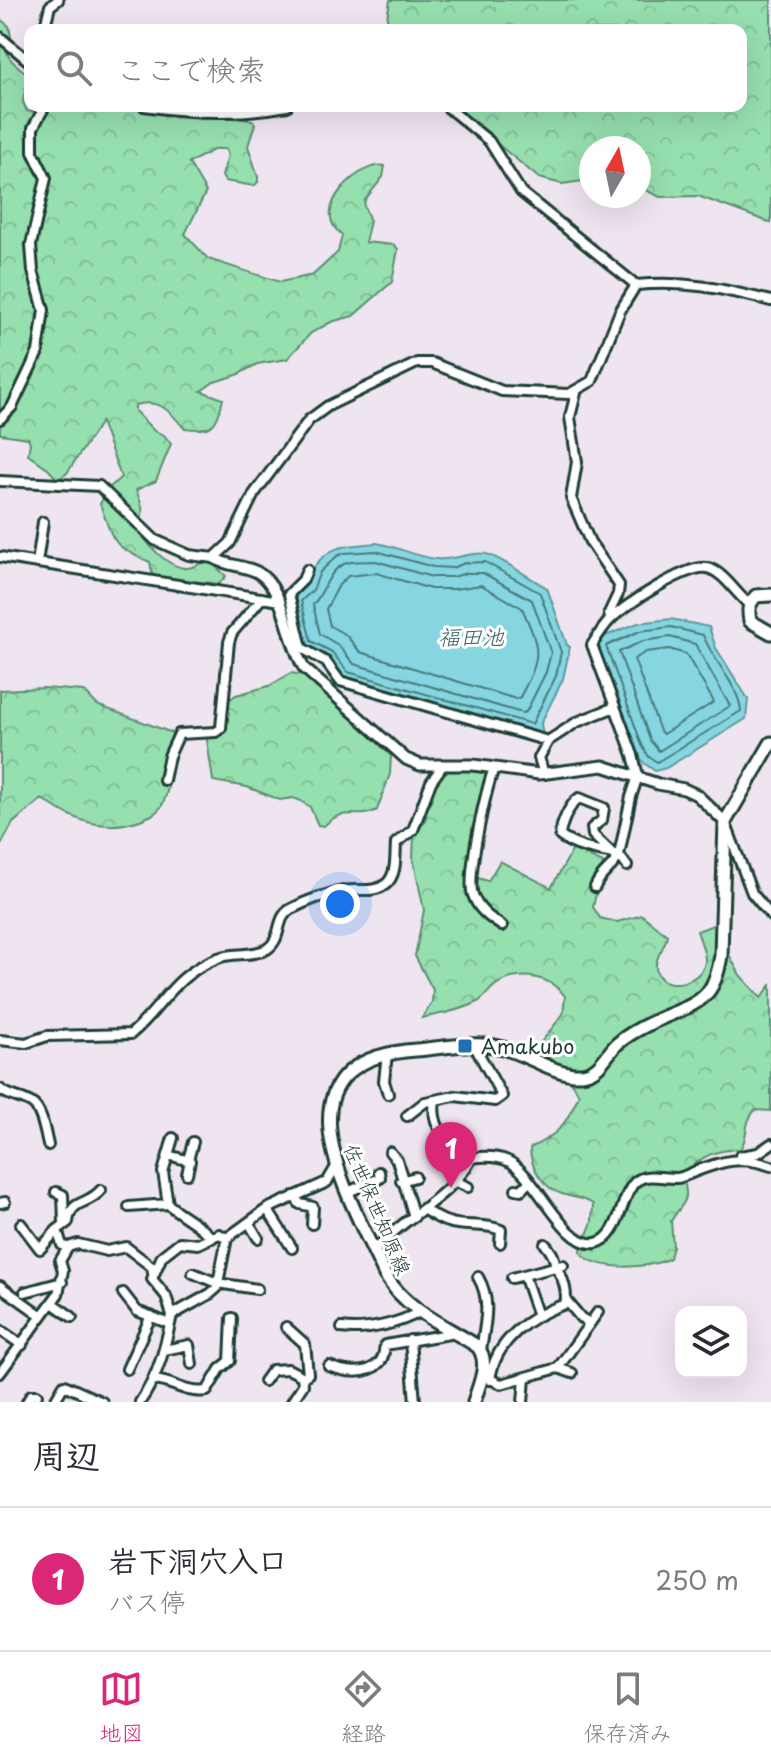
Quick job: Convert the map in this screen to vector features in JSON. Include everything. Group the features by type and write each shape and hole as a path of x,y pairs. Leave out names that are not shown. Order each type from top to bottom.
{"main road":[{"path":"771,595 756,596 749,604 750,621 771,633"},
{"name":"佐世保世知原線","path":"481,1350 395,1292 374,1252 337,1165 327,1126 334,1092 343,1078 360,1064 387,1054 474,1045 514,1051 564,1072 591,1072 631,1034 705,997 718,976 721,955 725,822 771,743"},
{"path":"474,1402 486,1377 481,1350"}],"street":[{"path":"46,24 50,6 58,0"},
{"path":"0,37 24,57"},
{"path":"0,419 12,407 38,352 44,310 33,271 31,245 46,178 33,152 33,128 42,112"},
{"path":"453,112 489,141 521,192 636,285 668,281 700,284 771,301"},
{"path":"214,558 230,543 254,494 309,420 328,406 417,363 432,363 502,391 576,393 592,381 620,311 636,285"},
{"path":"576,393 570,417 577,462 571,498 590,542 619,585 609,613 610,619"},
{"path":"0,481 99,486 155,540 189,555 214,558 258,572 273,586 304,668 406,759 420,765 544,774 603,766 697,795 725,822 752,893 771,916"},
{"path":"37,563 43,522"},
{"path":"0,557 280,601"},
{"path":"595,887 599,878 615,864 638,776 592,645 610,619 677,574 706,567 716,571 749,604"},
{"path":"307,570 303,580 289,594 302,648 326,662 340,681 548,741"},
{"path":"164,780 169,756 179,734 216,732 221,728 229,642 232,633 262,598"},
{"path":"544,774 539,758 548,741 577,722 615,707"},
{"path":"0,1040 26,1043 47,1036 131,1034 179,980 220,957 268,948 277,937 281,918 289,909 318,896 347,890 374,890 385,885 393,875 396,843 413,830 431,782 443,765"},
{"path":"494,768 484,798 471,886 478,906 502,926"},
{"path":"616,854 580,846 560,836 561,827 574,801 579,798 604,808 602,820 592,828 593,835 616,854 627,866"},
{"path":"407,1116 425,1102 455,1096 495,1101 502,1096 474,1045"},
{"path":"387,1054 384,1081 388,1094"},
{"path":"0,1089 38,1109 48,1145"},
{"path":"435,1100 434,1108 445,1142 472,1158"},
{"path":"173,1138 163,1172 168,1204 179,1214 197,1222 212,1238"},
{"path":"187,1174 193,1142"},
{"path":"374,1252 388,1235 424,1210 472,1158 485,1155 508,1161 530,1181 564,1226 583,1242 593,1243 603,1240 611,1231 627,1194 637,1180 651,1176 679,1179 731,1159 758,1153 771,1144"},
{"path":"390,1152 397,1160 414,1217"},
{"path":"168,1155 188,1160"},
{"path":"731,1159 771,1166"},
{"path":"123,1293 133,1308 151,1316 171,1319 210,1294 217,1283 227,1238 267,1209 327,1182 337,1165"},
{"path":"348,1192 380,1178 379,1172"},
{"path":"401,1181 415,1177"},
{"path":"454,1181 468,1187"},
{"path":"516,1189 521,1190 530,1181"},
{"path":"21,1224 40,1249 61,1227 73,1206 95,1198 101,1190"},
{"path":"56,1192 63,1195 62,1245 68,1248"},
{"path":"294,1196 300,1204 313,1207 312,1224"},
{"path":"129,1207 168,1204"},
{"path":"267,1209 292,1248"},
{"path":"424,1210 446,1222 495,1227 501,1230 500,1243"},
{"path":"249,1223 258,1238"},
{"path":"140,1402 154,1380 171,1319 166,1296 152,1279 162,1256 180,1242 198,1244 219,1234 227,1238"},
{"path":"0,1373 52,1303 62,1282 60,1261 68,1248 78,1244 107,1251 126,1247 152,1267 153,1273"},
{"path":"545,1244 559,1266 566,1300 581,1318 590,1323"},
{"path":"512,1278 559,1266"},
{"path":"193,1273 217,1283 257,1289"},
{"path":"524,1275 537,1313"},
{"path":"478,1277 485,1289 488,1308 481,1350"},
{"path":"25,1292 62,1282"},
{"path":"0,1286 42,1316"},
{"path":"566,1300 565,1304 537,1313 511,1334 486,1377 501,1384 558,1368 572,1373"},
{"path":"52,1303 72,1317"},
{"path":"342,1328 353,1330 409,1319 421,1311"},
{"path":"558,1368 598,1312"},
{"path":"127,1369 151,1316"},
{"path":"154,1380 165,1381 192,1393 207,1391 220,1369 230,1361 232,1318"},
{"path":"286,1327 305,1344 308,1374 302,1378"},
{"path":"0,1330 22,1345"},
{"path":"329,1366 349,1373 361,1371 382,1361 385,1345 455,1332"},
{"path":"410,1340 415,1402"},
{"path":"164,1350 189,1345 192,1364"},
{"path":"264,1381 272,1370 288,1369 302,1378 303,1385 292,1402"},
{"path":"523,1402 525,1378"},
{"path":"54,1402 64,1385 102,1402"},
{"path":"27,1402 31,1395 37,1395"}],"green space":[{"path":"390,0 771,0 771,223 698,196 660,197 651,193 651,136 579,136 579,182 562,184 539,178 458,112 747,112 747,24 386,24"},
{"path":"0,19 9,26 8,54 24,71 24,112 177,112 252,120 255,124 248,146 258,177 254,186 225,181 222,176 228,155 226,149 215,149 189,163 206,192 185,234 208,259 280,282 313,275 338,252 342,235 333,224 331,212 334,200 352,178 375,166 385,166 383,177 365,200 370,221 365,242 394,245 398,249 392,282 353,316 331,322 311,333 287,359 257,364 237,375 214,382 201,391 223,399 215,421 208,428 184,428 169,411 157,405 135,405 135,411 171,444 156,481 136,490 142,512 137,525 151,546 172,564 187,568 212,560 226,576 219,584 153,577 150,562 128,552 116,541 100,504 108,489 121,477 101,422 67,473 58,480 28,454 28,438 0,434"},
{"path":"291,673 313,677 391,756 390,774 377,810 338,816 324,826 318,825 310,807 299,800 280,800 247,787 213,781 207,740 226,702 236,695 269,686"},
{"path":"44,688 84,691 97,705 175,734 167,792 157,812 126,824 100,825 65,813 42,799 13,823 0,847 0,690"},
{"path":"447,771 490,771 467,875 488,881 500,861 551,888 573,849 603,863 593,907 600,918 617,922 642,915 667,935 656,964 662,980 670,983 688,981 702,970 705,955 697,931 713,925 740,975 761,998 771,985 771,1111 755,1110 740,1149 708,1155 683,1176 686,1197 671,1221 673,1246 670,1258 661,1262 623,1267 587,1258 580,1252 592,1222 593,1204 549,1187 532,1162 530,1148 561,1127 579,1095 539,1045 563,1014 565,996 559,989 544,980 517,977 496,985 470,1006 422,1018 432,1002 433,990 415,956 424,910 413,858 414,836 425,821 431,788 438,778"}],"water":[{"name":"福田池","path":"376,543 437,559 486,554 547,588 570,647 563,679 541,723 543,738 343,679 304,646 292,596 306,586 313,569 327,553 342,547"},
{"path":"671,619 709,627 716,648 748,699 746,719 666,768 655,771 644,763 634,749 597,644 600,638 638,623"}],"place":[{"name":"Amakubo","path":"465,1046"},
{"name":"岩下洞穴入口","path":"451,1188"}]}
